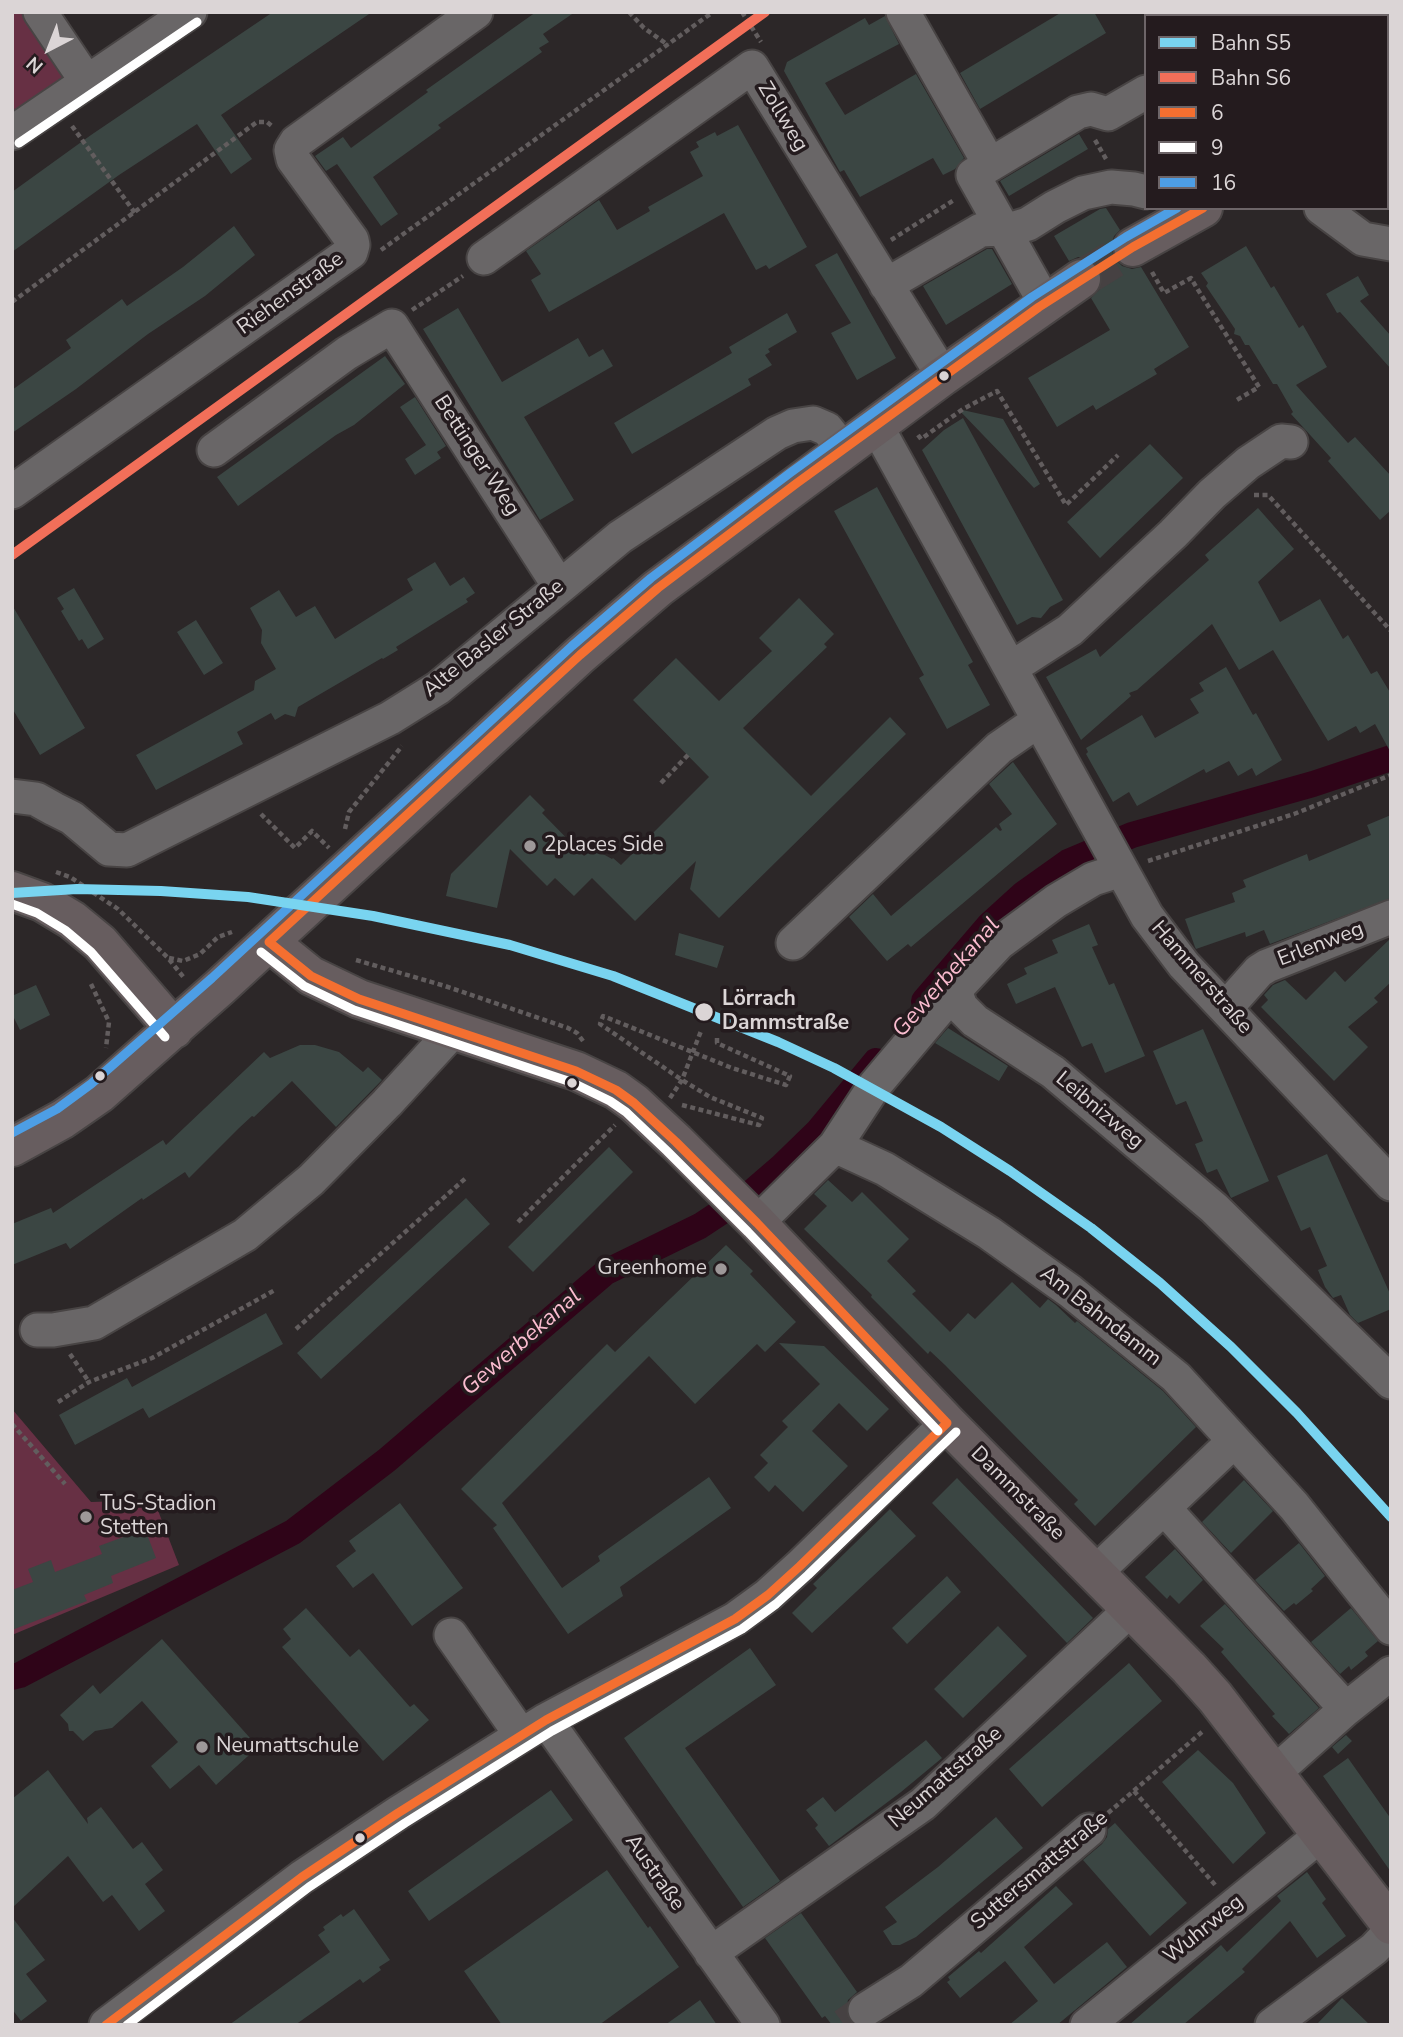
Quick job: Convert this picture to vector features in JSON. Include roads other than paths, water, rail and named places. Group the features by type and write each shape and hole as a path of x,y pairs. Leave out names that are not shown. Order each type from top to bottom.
{"main road":[{"path":"1134,246 1192,210"},
{"path":"12,1147 63,1119 99,1094 270,942 580,655 658,588 843,449 1081,279"},
{"path":"12,891 43,902 100,943 174,1029"},
{"name":"Dammstraße","path":"270,942 311,976 350,994 453,1031 576,1071 616,1090 651,1118 757,1223 947,1423 1131,1609 1208,1711 1273,1774 1391,1925"}],"street":[{"path":"40,12 88,82"},
{"path":"17,121 88,82 190,12"},
{"name":"Riehenstraße","path":"12,492 325,271 353,248 352,240 293,159 291,150 296,142 476,12"},
{"path":"903,12 984,175 1004,228 1045,303"},
{"name":"Zollweg","path":"484,258 752,67 943,376"},
{"path":"984,175 1079,112 1091,110 1108,114 1144,93"},
{"path":"886,285 981,230 1015,228 1028,224 1055,206 1083,193 1111,187 1134,190"},
{"path":"1324,210 1363,239 1391,244"},
{"name":"Bettinger Weg","path":"214,450 347,353 392,326 559,586"},
{"name":"Alte Basler Straße","path":"12,796 36,799 63,813 109,849 127,850 390,718 443,684 620,537 777,433 793,426 813,423 827,429 843,449"},
{"name":"Hammerstraße","path":"876,425 1147,916 1184,965 1391,1184"},
{"path":"1011,668 1070,629 1248,463 1281,441 1291,442"},
{"path":"793,943 999,748 1038,721"},
{"path":"757,1223 835,1146 875,1085 955,990 999,943 1093,879 1112,854"},
{"name":"Erlenweg","path":"1226,1008 1259,971 1267,966 1391,917"},
{"name":"Leibnizweg","path":"955,990 961,1007 975,1021 1053,1072 1214,1208 1391,1381"},
{"path":"37,1330 94,1323 245,1235 320,1171 453,1031"},
{"name":"Am Bahndamm","path":"835,1146 885,1168 989,1233 1070,1291 1176,1377 1294,1506 1391,1628"},
{"path":"106,2025 302,1877 533,1728 735,1619 768,1595 947,1423"},
{"path":"1095,1573 1234,1441"},
{"path":"1164,1508 1346,1709"},
{"name":"Neumattstraße","path":"711,1954 923,1804 1131,1609"},
{"name":"Austraße","path":"451,1635 533,1728 711,1954 763,2025"},
{"path":"1273,1774 1391,1673"},
{"name":"Suttersmattstraße","path":"865,2010 911,1981 1089,1830"},
{"name":"Wuhrweg","path":"1087,2025 1321,1835"},
{"path":"1272,2025 1374,1949 1391,1931"}],"waterway":[{"name":"Gewerbekanal","path":"924,1001 990,924 1023,894 1068,862 1132,835 1313,784 1391,758"},
{"name":"Gewerbekanal","path":"12,1677 293,1532 387,1460 606,1272 700,1226 753,1191 818,1131 876,1061"}],"tunnel":[{"path":"1081,279 1133,247"},
{"path":"844,2025 865,2010"}],"rail line":[{"name":"S6","path":"12,555 765,12"},
{"name":"S5","path":"12,893 77,889 161,891 248,897 373,916 510,945 613,976 778,1042 834,1068 941,1127 1091,1228 1160,1283 1231,1347 1297,1413 1391,1517"}],"place":[{"name":"2places Side","path":"530,846"},
{"name":"Lörrach Dammstraße","path":"704,1012"},
{"name":"Greenhome","path":"721,1269"},
{"name":"TuS-Stadion Stetten","path":"86,1517"},
{"name":"Neumattschule","path":"202,1747"}]}
